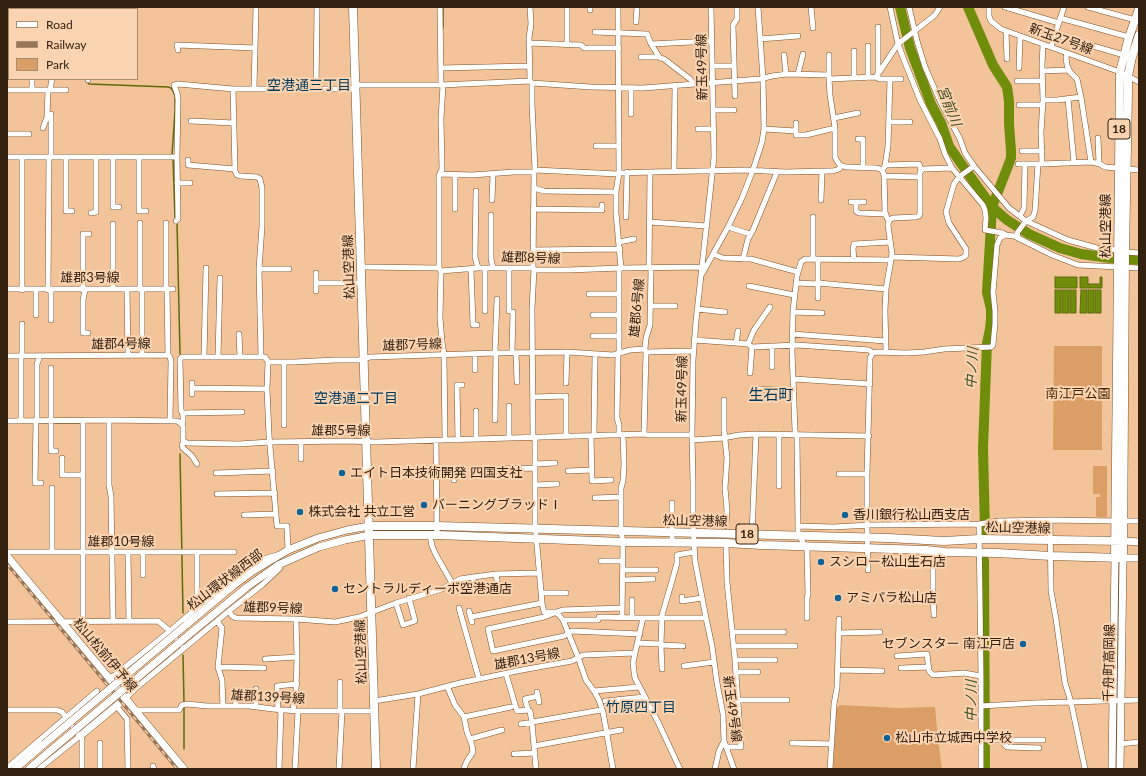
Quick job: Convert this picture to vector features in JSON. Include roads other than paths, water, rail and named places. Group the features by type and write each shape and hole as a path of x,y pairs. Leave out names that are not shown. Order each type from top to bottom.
{"main road":[{"name":"松山空港線","path":"353,7 376,769"},
{"name":"松山空港線","path":"370,535 434,535 623,542 726,543 1119,558 1122,265 1120,72 1129,37 1137,21 1139,9"},
{"name":"松山空港線","path":"1122,168 1128,76 1139,35"},
{"name":"松山空港線","path":"369,526 437,526 672,533 693,533 721,530 752,535 944,541 979,539 1120,541"}],"street":[{"path":"254,89 256,7"},
{"path":"316,90 317,7"},
{"path":"440,7 442,85 442,169 439,176 440,318 444,355 445,440"},
{"path":"530,7 531,24 529,43 534,171 532,353 535,529 542,603 544,612 555,612 560,615 563,620 586,680 599,700 613,769"},
{"path":"567,7 567,44"},
{"path":"618,7 618,173 616,213 620,249 618,418 624,464 623,482 621,488 621,531 623,542 622,618"},
{"path":"636,22 637,7"},
{"name":"新玉49号線","path":"711,7 714,110 713,170 693,351 692,520 694,552 712,646 722,714 724,741 734,769"},
{"path":"735,96 733,25 737,19 737,7"},
{"path":"701,277 728,227 753,170 764,129 763,79 758,7"},
{"path":"811,7 813,28"},
{"path":"890,7 904,60 920,100 940,139 952,168 961,176 983,205 986,218 985,230 1018,236 1052,255 1078,265 1122,265 1139,268"},
{"path":"909,7 913,31 930,79 951,124 960,139 965,153 973,167 1009,208 1026,221 1072,241 1097,248 1139,253"},
{"path":"177,220 177,182 174,157 178,96 174,85 178,84 233,89 316,90 355,87 531,82 591,87 656,88 674,85 763,79 786,74 868,78 877,76 899,43 935,15 940,7"},
{"name":"新玉27号線","path":"989,7 989,16 991,21 996,26 1043,45 1120,72 1139,82"},
{"path":"1005,7 1129,37"},
{"path":"1051,47 1064,7"},
{"path":"1088,7 1137,21"},
{"path":"877,76 878,27"},
{"path":"1006,31 1007,60"},
{"path":"595,32 647,34 651,44 660,58"},
{"path":"1055,35 1124,55"},
{"path":"760,39 798,36"},
{"path":"1019,68 1020,36"},
{"path":"529,43 548,41 581,45 584,48 619,48"},
{"path":"651,44 712,41"},
{"path":"178,50 178,45 255,48"},
{"path":"1018,236 1026,221 1033,217 1035,211 1042,151 1043,45"},
{"path":"868,46 868,78"},
{"path":"854,51 854,77"},
{"path":"1067,53 1066,61 1069,70 1077,79 1081,97 1090,162"},
{"path":"798,74 803,54"},
{"path":"784,55 786,74"},
{"path":"829,55 829,87 835,128 835,157 841,166 877,168 882,170"},
{"path":"641,56 664,59 681,71 694,84"},
{"path":"441,68 459,65 492,64 530,66"},
{"path":"712,66 734,66"},
{"path":"1042,71 1069,70"},
{"path":"877,76 879,79 901,79"},
{"path":"882,170 886,165 889,138 890,79"},
{"path":"32,80 32,90"},
{"path":"43,128 47,117 49,90 52,80"},
{"path":"1017,81 1042,81"},
{"path":"674,85 674,171"},
{"path":"631,88 631,114"},
{"path":"233,89 235,169 237,174 240,176 257,177 260,179 261,183 262,226 259,269 260,357"},
{"path":"7,90 66,90"},
{"path":"1019,105 1081,97"},
{"path":"1068,99 1074,163"},
{"path":"714,110 734,110"},
{"path":"834,118 858,113"},
{"path":"51,320 50,157 52,117"},
{"path":"191,121 234,123"},
{"path":"889,122 910,122"},
{"path":"796,123 796,135 806,135 835,128"},
{"path":"698,129 714,129"},
{"path":"764,129 796,131"},
{"path":"7,134 29,134"},
{"path":"1098,138 1099,164"},
{"path":"858,139 863,139 863,168"},
{"path":"596,146 618,146"},
{"path":"1022,151 1042,151"},
{"path":"7,157 174,157"},
{"path":"22,157 24,214 22,290"},
{"path":"66,157 68,184 66,211 72,211"},
{"path":"90,213 96,212 93,187 96,157"},
{"path":"113,157 113,207 119,207"},
{"path":"139,157 142,185 139,211 146,211"},
{"path":"188,160 188,165 204,164 235,169"},
{"path":"1018,164 1090,162 1105,167 1139,170"},
{"path":"886,165 919,164 921,170 919,216 893,218 889,220"},
{"path":"1020,216 1024,208 1024,164"},
{"path":"440,174 493,174 534,171 618,173 753,170 777,172 838,170 841,166"},
{"path":"807,618 807,550 798,533 797,438 794,431 792,334 794,295 798,272 803,260 959,259 964,257 966,255 966,249 949,223 946,212 954,184 961,176 973,167"},
{"path":"921,170 952,168"},
{"path":"882,170 884,176 885,214 889,220 888,226 891,259 886,289 886,352"},
{"path":"821,200 822,171"},
{"path":"626,217 628,172"},
{"name":"雄郡6号線","path":"644,434 646,338 650,325 650,172"},
{"path":"743,259 750,234 777,172"},
{"path":"492,200 493,174"},
{"path":"454,209 455,175"},
{"path":"884,176 920,177"},
{"path":"177,182 190,183"},
{"path":"581,185 581,192"},
{"path":"534,188 540,191 558,189 581,192 604,190 616,192"},
{"path":"478,194 478,231 475,257 478,268"},
{"path":"864,202 854,202 856,211 859,214 885,214"},
{"path":"533,209 578,207 602,210 602,205"},
{"path":"493,217 494,238 491,259 494,268"},
{"path":"813,217 818,298"},
{"path":"649,222 707,226"},
{"path":"140,223 142,355"},
{"path":"166,223 169,289 168,355"},
{"path":"113,289 115,226"},
{"path":"728,227 750,234"},
{"path":"88,333 83,333 83,300 86,258 83,234 89,234"},
{"path":"694,340 736,343 750,346 792,346 869,350 873,353 929,353 944,346 991,348 993,345 995,323 993,292 997,245 1000,238 1006,235"},
{"path":"619,242 634,238"},
{"path":"604,242 604,250"},
{"path":"854,260 854,244 890,242"},
{"path":"558,243 558,250"},
{"path":"586,243 586,250"},
{"path":"533,250 620,249"},
{"path":"713,254 723,258 756,260 798,272"},
{"name":"雄郡8号線","path":"362,267 568,270 702,267"},
{"path":"204,357 206,268"},
{"path":"485,268 485,311"},
{"path":"509,268 517,382"},
{"path":"259,269 289,269"},
{"path":"471,269 473,325 477,325"},
{"path":"316,273 316,291"},
{"path":"218,357 222,280"},
{"path":"316,283 362,283"},
{"path":"796,283 818,283 886,289"},
{"path":"749,286 794,295"},
{"path":"127,289 128,355"},
{"name":"雄郡3号線","path":"7,290 169,289"},
{"path":"36,290 36,315"},
{"path":"589,294 619,294"},
{"path":"495,420 496,353 499,323 498,303"},
{"path":"650,306 675,306"},
{"path":"750,373 750,346 754,330 770,307"},
{"path":"697,309 725,312"},
{"path":"793,312 822,313"},
{"path":"597,317 619,315"},
{"path":"21,421 22,324"},
{"path":"736,343 738,331"},
{"path":"239,334 240,357"},
{"path":"792,334 886,341"},
{"path":"593,336 619,336"},
{"path":"772,346 772,367"},
{"name":"雄郡7号線","path":"268,362 359,360 370,357 496,353 567,352 614,355 630,350 693,351"},
{"path":"566,383 567,352"},
{"path":"868,570 867,474 870,358 873,353"},
{"path":"474,354 475,370"},
{"path":"595,354 592,481 611,480"},
{"name":"雄郡4号線","path":"7,356 168,355 171,361 170,421"},
{"path":"40,356 37,364 35,483 41,483"},
{"path":"109,678 115,675 170,631 198,606 254,562 286,552 287,526 277,526 267,389 268,362 265,357 182,357 180,359 180,374 181,410 183,422 181,424"},
{"path":"284,362 284,425"},
{"path":"51,368 52,451 56,451"},
{"path":"794,379 870,384"},
{"path":"458,440 460,385"},
{"path":"192,388 267,389"},
{"path":"758,389 794,391"},
{"path":"533,397 566,396 566,436"},
{"path":"692,520 721,530 726,524 727,510 725,488 727,458 724,400"},
{"path":"509,438 511,410"},
{"path":"476,411 476,439"},
{"path":"182,413 242,412"},
{"path":"109,420 109,485 111,496 113,621"},
{"path":"7,421 177,421 183,426 183,448 192,456 197,464"},
{"path":"83,421 83,621"},
{"name":"雄郡5号線","path":"184,442 187,444 239,444 270,442 376,442 644,434 692,437 725,437 739,434 868,436"},
{"path":"752,535 756,434"},
{"path":"779,434 779,486"},
{"path":"436,440 437,526 432,546 452,583"},
{"path":"301,442 301,459"},
{"path":"30,450 36,450"},
{"path":"63,462 62,475 83,475"},
{"path":"501,467 535,466 555,463"},
{"path":"568,471 592,470"},
{"path":"216,473 273,471"},
{"path":"436,473 454,473 454,480"},
{"path":"839,474 867,474"},
{"path":"535,485 557,484"},
{"path":"52,488 55,501 52,552"},
{"path":"217,494 223,492 275,493"},
{"path":"595,498 621,497"},
{"path":"672,503 672,543"},
{"path":"244,515 276,514"},
{"path":"1050,520 1051,591 1065,683 1071,702 1085,769"},
{"path":"798,526 834,527 867,525 982,524 998,521 1050,520 1139,522"},
{"path":"981,769 984,706 981,676 979,539 982,524"},
{"name":"松山環状線西部","path":"9,767 44,744 253,571 286,552 318,538 369,526"},
{"name":"松山環状線西部","path":"29,769 192,632 247,587 278,565 319,547 370,535"},
{"path":"1120,541 1139,542"},
{"path":"726,543 727,582 734,646 741,747 726,747"},
{"path":"933,550 934,615"},
{"name":"雄郡10号線","path":"7,555 9,552 234,552"},
{"path":"662,669 662,618 675,569 677,555 694,552"},
{"path":"128,553 129,622"},
{"path":"143,553 143,574"},
{"path":"197,553 198,606"},
{"name":"松山松前伊予線","path":"7,555 184,769"},
{"path":"1119,558 1139,558"},
{"name":"千舟町高岡線","path":"1112,769 1117,700 1119,558"},
{"path":"228,611 262,586 276,570 290,560"},
{"path":"600,561 622,561"},
{"path":"623,570 656,570"},
{"path":"371,612 409,598 442,589 460,579 496,574 539,573"},
{"path":"496,574 499,593"},
{"path":"473,577 476,592"},
{"path":"623,580 653,579"},
{"path":"541,593 566,593"},
{"path":"682,597 682,601 702,598"},
{"path":"396,603 403,626 415,621 409,598"},
{"path":"632,600 632,617"},
{"path":"469,622 542,603"},
{"path":"459,608 469,622"},
{"path":"622,608 562,610 544,617 488,629 493,651 564,636 572,631 640,634"},
{"name":"雄郡9号線","path":"126,698 228,611 236,618 296,619 335,622 359,617 371,612"},
{"path":"469,611 469,622 479,679"},
{"path":"563,620 596,621 632,617 706,618"},
{"path":"643,618 633,663 634,672 639,687 658,722 680,769"},
{"path":"295,769 297,657 296,619"},
{"path":"830,769 834,704 837,688 839,619"},
{"path":"7,622 158,621 170,631 184,648"},
{"name":"雄郡139号線","path":"217,621 222,628 218,667 222,680 223,706 256,706 280,710 375,711"},
{"path":"732,632 784,632"},
{"path":"838,633 880,632"},
{"path":"638,643 683,646"},
{"path":"734,646 795,646"},
{"name":"雄郡13号線","path":"374,701 420,693 522,670 572,662 583,655 635,653"},
{"path":"897,656 927,654 929,671 933,675 964,673 981,676"},
{"path":"265,659 297,657"},
{"path":"735,660 775,660"},
{"path":"684,666 714,662"},
{"path":"218,667 264,668"},
{"path":"901,668 929,667"},
{"path":"838,670 882,671"},
{"path":"736,672 758,672"},
{"path":"506,674 517,711 528,710"},
{"path":"339,769 341,711 340,682"},
{"path":"279,769 280,710 277,686 296,684"},
{"path":"447,686 455,705 464,717 472,745 473,752 466,762 465,769"},
{"path":"594,691 639,687"},
{"path":"256,689 256,706"},
{"path":"9,767 65,717 97,691"},
{"path":"413,769 420,693"},
{"path":"236,694 236,706"},
{"path":"536,769 532,723 526,699 537,694 539,702"},
{"path":"605,701 644,697"},
{"path":"39,769 126,698"},
{"path":"738,700 787,700"},
{"name":"千舟町高岡線","path":"1117,700 1120,769"},
{"path":"984,706 1139,700"},
{"path":"135,710 179,710 182,705 187,704 223,706"},
{"path":"117,706 127,719 128,769"},
{"path":"464,717 512,707"},
{"path":"7,710 56,710 62,712 82,741 82,769"},
{"path":"521,724 601,710"},
{"path":"470,739 502,730"},
{"path":"534,746 621,730"},
{"path":"988,740 1043,740"},
{"path":"1004,740 1004,744 1007,746 1039,748"},
{"path":"715,769 719,751 724,741"},
{"path":"1120,744 1139,742"},
{"path":"792,743 832,744"},
{"path":"100,769 102,746"},
{"path":"514,754 535,753"}],"waterway":[{"path":"443,7 443,28"},
{"name":"宮前川","path":"900,7 910,48 949,146 992,207 1007,220 1029,234 1060,248 1081,254 1139,260"},
{"name":"中ノ川","path":"968,7 993,65 1007,87 1011,151 1011,158 992,207 987,292 991,309 991,319 987,343 983,448 985,531"},
{"path":"86,80 89,84 171,88 175,96 172,155"},
{"path":"173,158 175,218"},
{"path":"177,222 180,354"},
{"path":"180,454 183,613"},
{"name":"中ノ川","path":"984,560 985,769"},
{"path":"183,655 184,702"},
{"path":"184,707 184,749"}],"railway":[{"path":"7,564 177,769"}],"place":[{"name":"エイト日本技術開発 四国支社","path":"342,473"},
{"name":"バーニングブラッドⅠ","path":"424,505"},
{"name":"株式会社 共立工営","path":"300,512"},
{"name":"香川銀行松山西支店","path":"845,515"},
{"name":"スシロー松山生石店","path":"821,562"},
{"name":"セントラルディーボ空港通店","path":"335,589"},
{"name":"アミパラ松山店","path":"838,598"},
{"name":"セブンスター 南江戸店","path":"1023,644"},
{"name":"松山市立城西中学校","path":"887,738"}],"district":[{"name":"空港通三丁目","path":"309,85"},
{"name":"生石町","path":"771,395"},
{"name":"空港通二丁目","path":"356,398"},
{"name":"竹原四丁目","path":"641,707"}],"park label":[{"name":"南江戸公園","path":"1078,394"}]}
